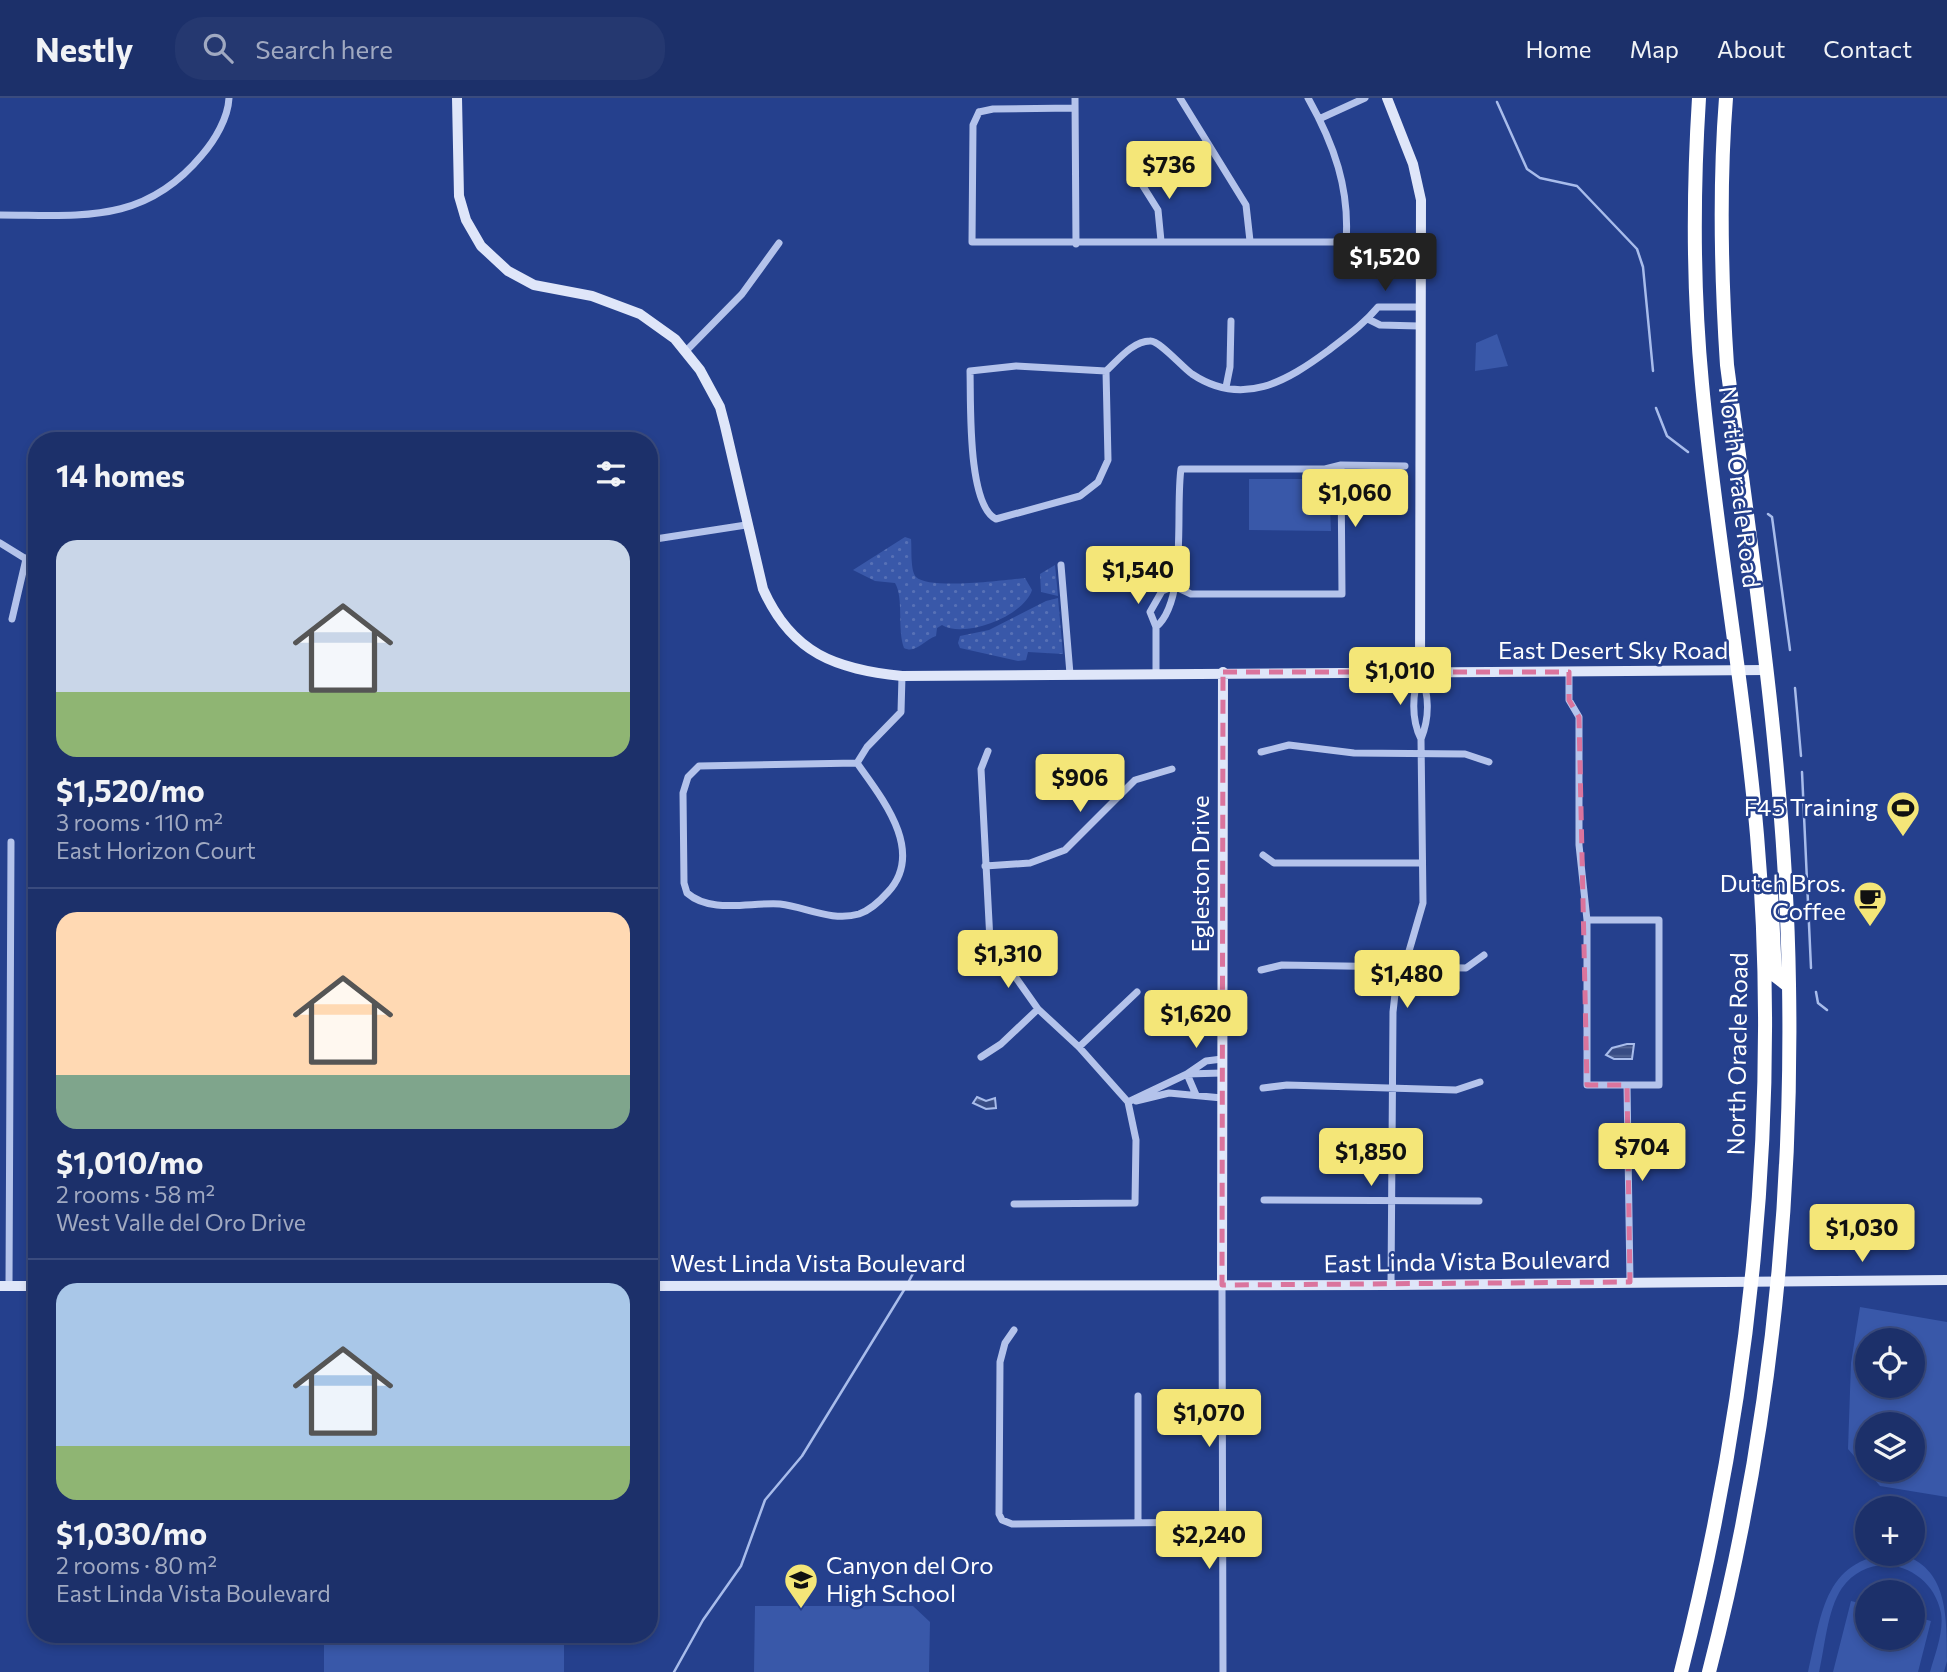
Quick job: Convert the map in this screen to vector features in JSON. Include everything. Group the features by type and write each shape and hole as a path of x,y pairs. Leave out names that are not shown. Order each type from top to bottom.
{"highway":[{"name":"North Oracle Road","path":"1681,1672 1715,1525 1736,1402 1751,1282 1763,1110 1759,880 1740,672 1702,384 1695,220 1699,98"},
{"name":"North Oracle Road","path":"1709,1672 1736,1549 1766,1379 1777,1282 1788,1118 1789,986 1776,767 1727,365 1720,185 1726,98"},
{"path":"1759,880 1771,892 1775,975 1789,986"}],"street":[{"path":"0,215 100,215 134,205 161,192 187,173 207,148 228,111 229,98"},
{"name":"East Desert Sky Road","path":"457,98 459,196 472,233 494,260 534,285 592,296 627,307 663,329 687,351 720,407 746,525 763,589 775,616 792,633 837,665 865,672 902,676 1156,672 1766,670"},
{"path":"1075,98 1076,244"},
{"path":"1181,98 1246,205 1250,242"},
{"path":"1075,108 977,111 973,125 972,242 1346,242 1348,213 1341,170 1319,118 1307,98"},
{"path":"1319,118 1365,98"},
{"path":"1387,98 1413,164 1420,200 1420,672 1414,688 1415,727 1421,739"},
{"path":"1136,175 1158,210 1161,241"},
{"path":"687,351 742,294 779,243"},
{"path":"1106,371 1108,460 1098,482 1080,496 1054,504 1005,518 990,515 975,474 970,370 1016,366 1106,371 1131,348 1150,341 1159,343 1172,359 1192,374 1226,387 1262,388 1293,377 1368,319 1378,307 1420,307"},
{"path":"1368,319 1380,325 1419,326"},
{"path":"1226,387 1230,367 1231,321"},
{"path":"1156,672 1156,627 1150,612 1162,591 1174,586 1191,594 1342,594 1341,465"},
{"path":"1156,627 1163,621 1173,598 1178,555 1181,469 1405,466"},
{"path":"658,539 746,525"},
{"path":"0,543 26,559 12,619"},
{"path":"1061,565 1070,674"},
{"name":"Egleston Drive","path":"1222,1285 1223,672"},
{"path":"1391,1285 1394,999 1422,911 1421,739 1427,725 1427,687 1420,672"},
{"path":"1569,672 1569,700 1580,717 1579,845 1587,920 1587,1085 1659,1085 1659,920 1587,920"},
{"path":"858,763 867,747 901,712 902,676"},
{"path":"1261,752 1289,745 1354,753 1465,754 1489,762"},
{"path":"988,751 981,769 990,942 1038,1009 1079,1047 1128,1102 1136,1140 1135,1203 1014,1204"},
{"path":"858,763 880,793 898,826 903,863 894,887 876,905 859,914 834,916 779,904 708,904 687,893 684,883 683,793 688,777 699,766 858,763"},
{"path":"985,866 1030,863 1065,850 1135,780 1172,769"},
{"path":"11,842 4,1286 28,1286"},
{"path":"1263,855 1274,863 1422,863"},
{"path":"1261,970 1282,965 1466,968 1484,955"},
{"path":"1079,1047 1137,992"},
{"path":"981,1057 1001,1044 1038,1009"},
{"path":"1128,1102 1187,1074 1206,1061 1222,1059"},
{"path":"1187,1074 1222,1073"},
{"path":"1187,1074 1196,1095"},
{"path":"1263,1088 1287,1085 1456,1090 1480,1082"},
{"path":"1626,1085 1630,1282"},
{"path":"1128,1102 1169,1093 1222,1098"},
{"path":"1264,1200 1479,1201"},
{"name":"East Linda Vista Boulevard","path":"986,1284 1391,1285 1947,1280"},
{"name":"West Linda Vista Boulevard","path":"658,1286 986,1284"},
{"path":"1222,1285 1223,1672"},
{"path":"1014,1330 1004,1343 1000,1362 999,1514 1002,1520 1012,1524 1223,1522"},
{"path":"1138,1396 1138,1522"}],"highlighted area":[{"path":"1223,672 1569,672 1569,700 1579,717 1587,1085 1627,1085 1630,1282 1222,1285"}],"shaded area":[{"path":"1497,334 1508,366 1475,371 1476,343"},
{"path":"1249,479 1323,479 1329,482 1331,531 1249,530"},
{"path":"905,537 911,539 914,574 924,581 951,584 1025,578 1032,590 1027,600 1018,608 993,622 965,629 952,629 942,625 937,628 936,636 920,646 904,648 898,589 895,583 875,581 853,570"},
{"path":"1055,565 1058,596 1041,592 1040,574"},
{"path":"1058,598 1063,654 1028,652 1026,660 1018,661 960,648 960,636 989,630 1046,601"},
{"path":"1634,1044 1632,1059 1614,1059 1606,1055 1612,1048"},
{"path":"977,1097 986,1101 995,1098 996,1108 986,1109 973,1103"},
{"path":"1860,1307 1947,1322 1947,1497 1880,1486 1877,1482 1925,1482 1925,1412 1855,1412 1855,1457 1848,1449 1851,1363 1855,1338 1855,1398 1925,1398 1925,1328 1857,1328"},
{"path":"1855,1565 1879,1566 1854,1575 1842,1588 1830,1618 1819,1672 1808,1672 1823,1609 1841,1576"},
{"path":"1892,1566 1923,1566 1936,1581 1945,1610 1947,1661 1944,1672 1930,1672 1941,1628 1941,1613 1935,1596 1925,1580"},
{"path":"1851,1601 1855,1602 1855,1650 1924,1650 1918,1672 1833,1672"},
{"path":"755,1606 913,1606 930,1622 929,1672 754,1672"},
{"path":"1925,1619 1931,1621 1925,1645"},
{"path":"324,1643 564,1643 564,1672 324,1672"}],"waterway":[{"path":"1497,102 1527,169 1540,178 1577,186 1637,249 1643,267 1653,371"},
{"path":"1656,408 1667,436 1688,452"},
{"path":"1768,514 1772,517 1790,650"},
{"path":"1795,688 1801,756"},
{"path":"1802,772 1811,968"},
{"path":"1816,992 1818,1003 1827,1010"},
{"path":"909,1281 919,1262"},
{"path":"674,1672 703,1620 741,1566 765,1500 802,1456 904,1290"}],"place":[{"name":"F45 Training","path":"1903,838"},
{"name":"Dutch Bros. Coffee","path":"1870,928"},
{"name":"Canyon del Oro High School","path":"801,1610"}]}
